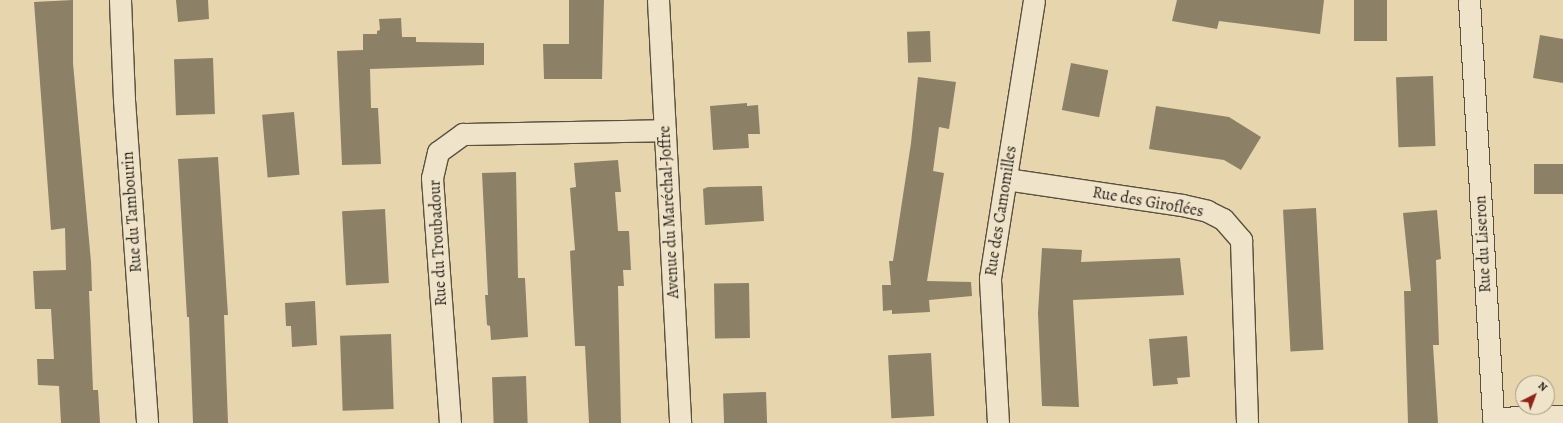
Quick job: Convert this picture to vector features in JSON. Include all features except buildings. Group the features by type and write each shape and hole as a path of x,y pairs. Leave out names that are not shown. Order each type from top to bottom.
{"street":[{"name":"Rue du Tambourin","path":"120,0 124,100 147,423"},
{"name":"Avenue du Maréchal-Joffre","path":"658,0 680,423"},
{"name":"Rue des Camomilles","path":"998,423 990,278 1034,0"},
{"name":"Rue du Liseron","path":"1469,0 1493,418 1563,416"},
{"name":"Rue du Troubadour","path":"450,423 432,178 438,152 462,134 665,130"},
{"name":"Rue des Giroflées","path":"1006,179 1182,205 1207,210 1223,219 1241,240 1247,423"}]}
